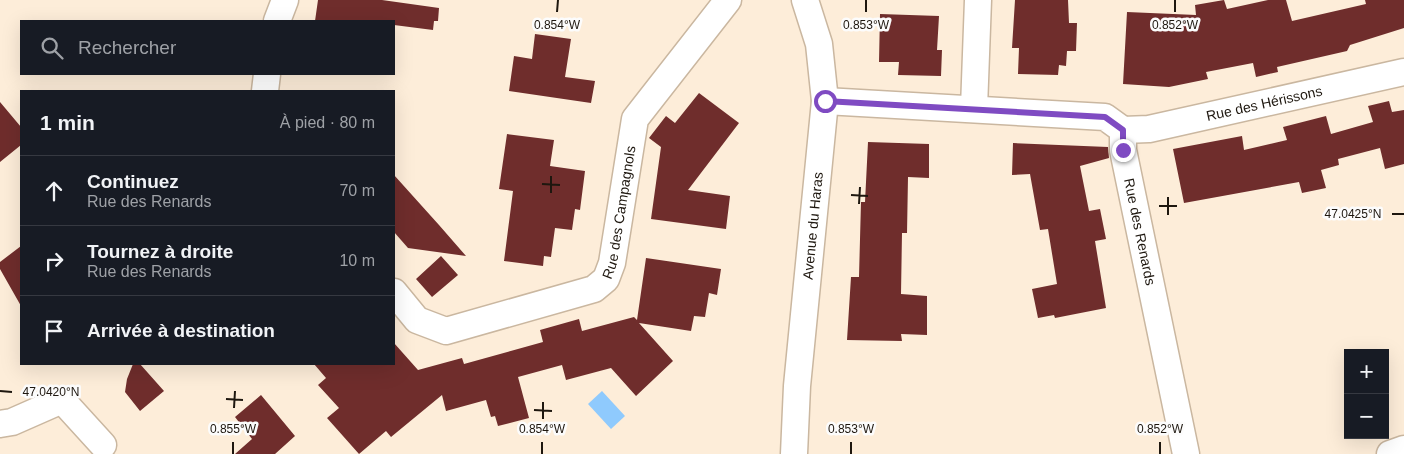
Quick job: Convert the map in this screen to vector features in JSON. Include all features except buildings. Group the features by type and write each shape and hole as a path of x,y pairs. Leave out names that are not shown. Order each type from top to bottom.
{"street":[{"path":"277,20 285,0"},
{"name":"Rue des Campagnols","path":"395,293 417,320 446,331 594,289 606,279 612,263 635,119 728,0"},
{"name":"Avenue du Haras","path":"794,454 797,386 825,101 819,44 805,0"},
{"path":"974,108 978,0"},
{"name":"Rue des Hérissons","path":"1123,130 1149,129 1404,72"},
{"path":"265,90 267,75"},
{"path":"825,101 974,108 1105,117 1123,130"},
{"name":"Rue des Renards","path":"1123,130 1123,150 1186,454"},
{"path":"0,424 12,422 62,400 103,445"},
{"path":"1390,454 1404,450"}],"water":[{"path":"602,391 625,416 611,429 588,404"}],"route":[{"path":"825,101 974,108 1105,117 1123,130 1123,150"}]}
